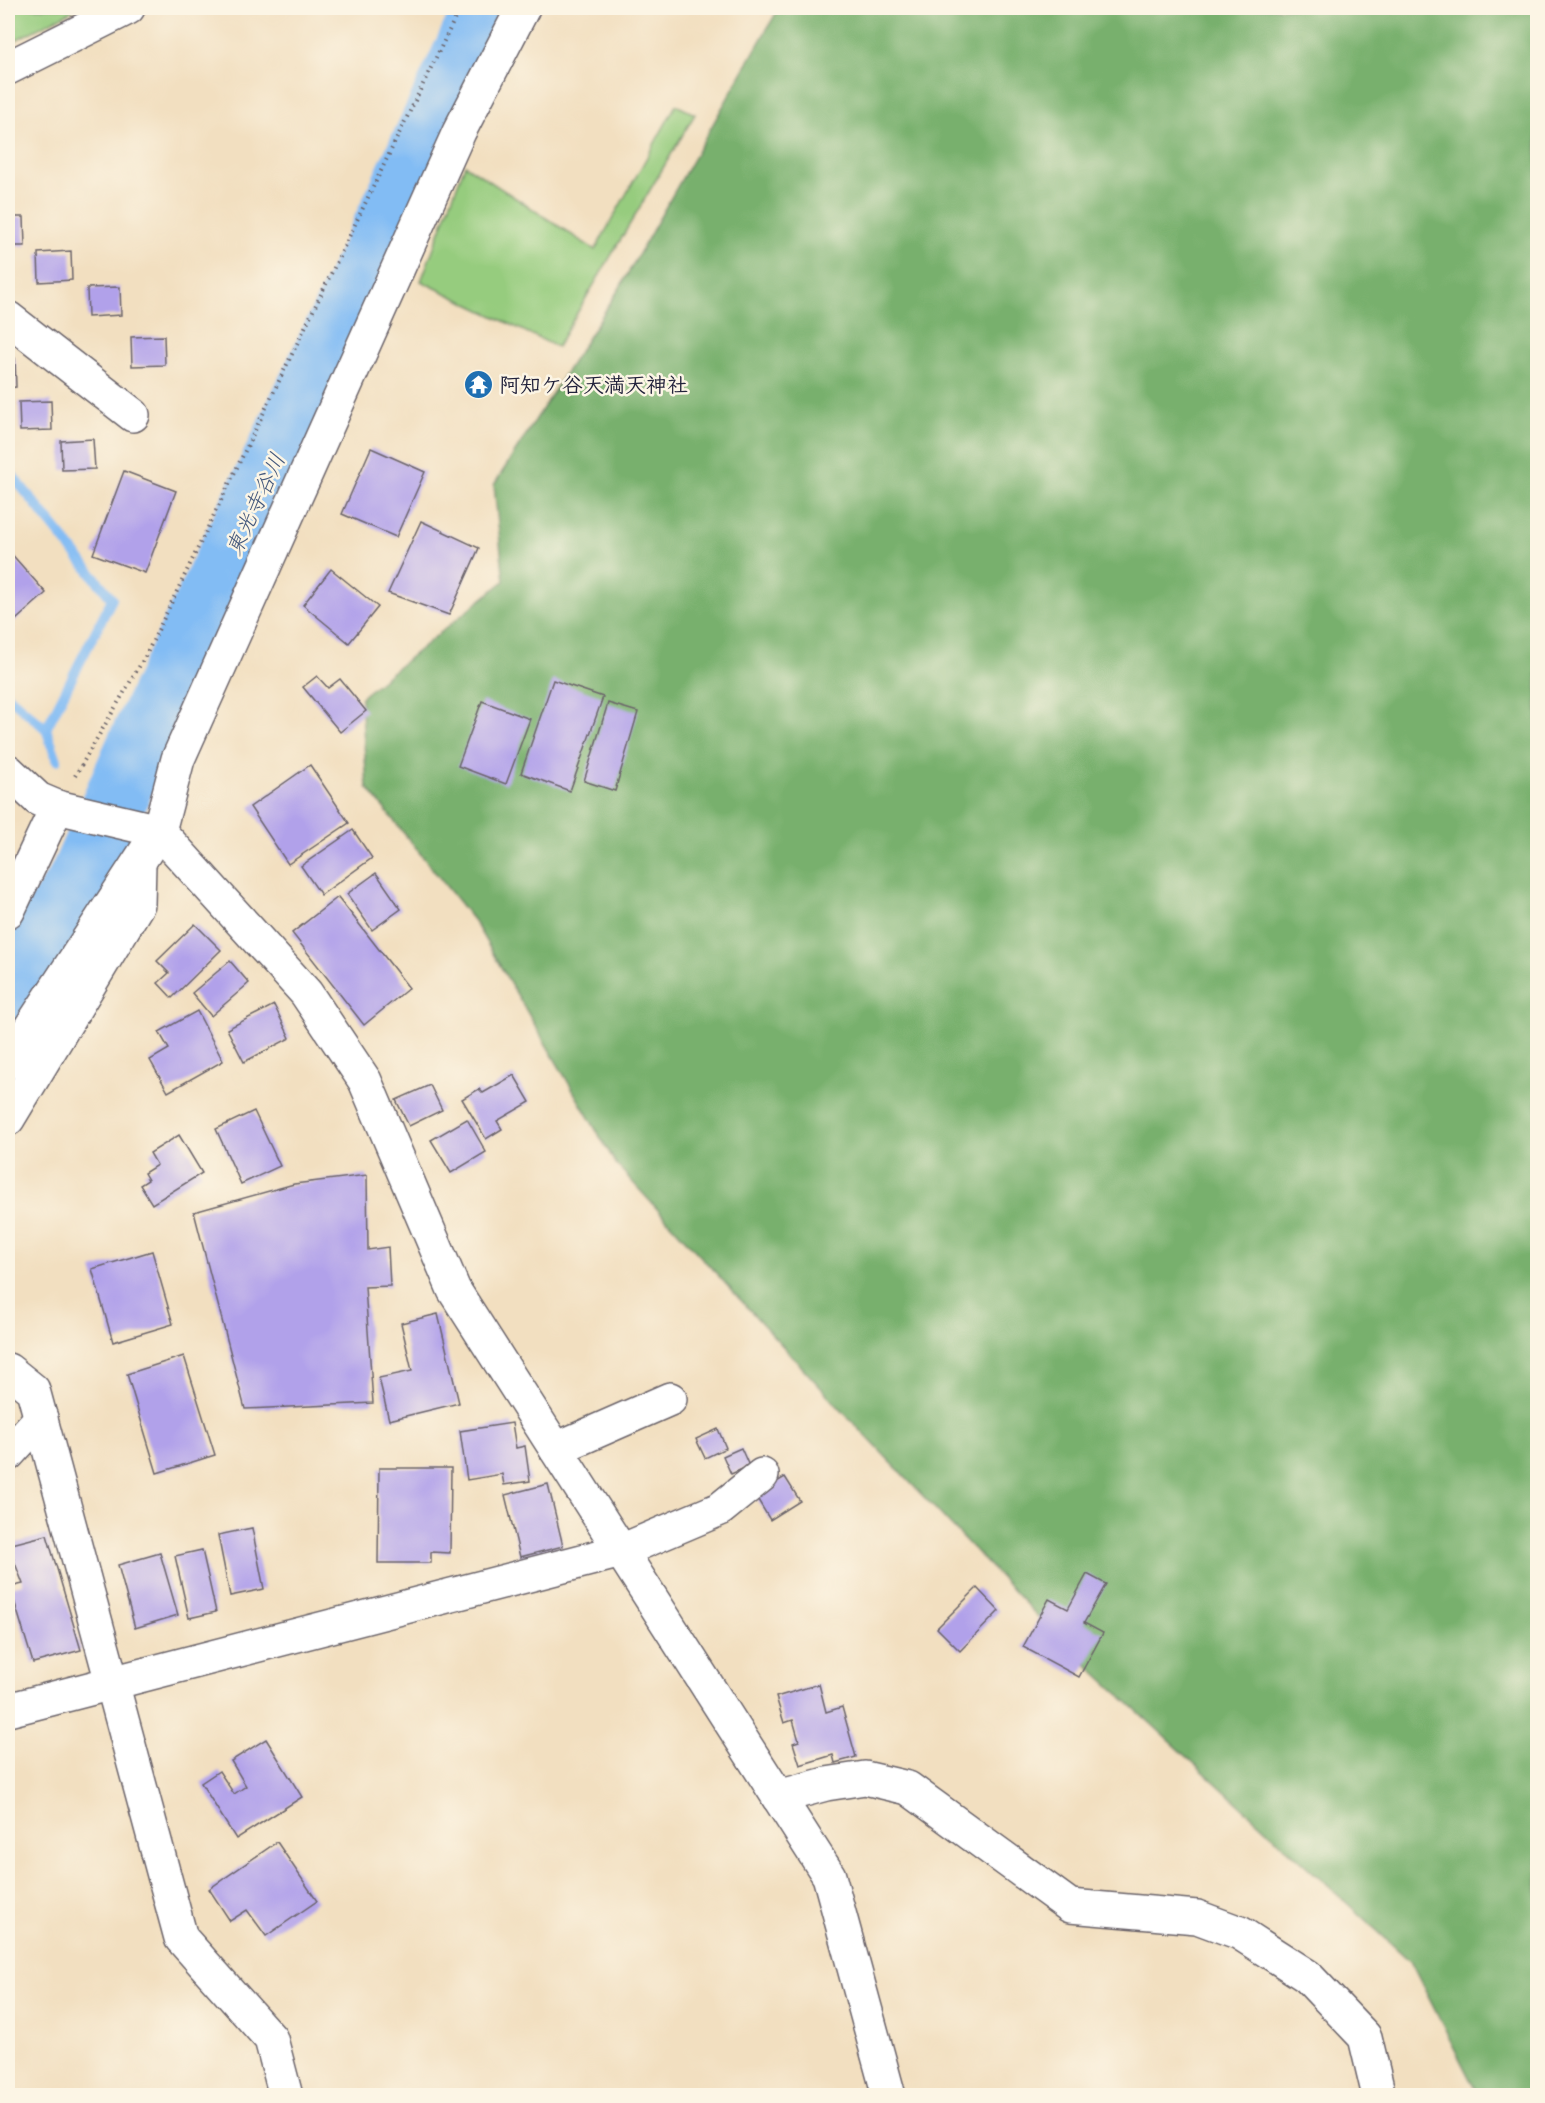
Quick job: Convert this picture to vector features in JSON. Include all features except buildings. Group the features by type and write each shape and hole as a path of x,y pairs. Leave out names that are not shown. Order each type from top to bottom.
{"street":[{"path":"8,68 128,8"},
{"path":"8,1062 159,831 178,759 459,132 523,8"},
{"path":"8,318 133,415"},
{"path":"8,771 38,799 57,807 159,831 306,993 365,1081 454,1290 829,1876 889,2096"},
{"path":"8,911 57,807"},
{"path":"8,1119 138,904 139,861"},
{"path":"8,1371 33,1390 181,1938 272,2039 286,2096"},
{"path":"556,1449 670,1399"},
{"path":"8,1454 41,1418"},
{"path":"8,1710 621,1551 720,1509 762,1475"},
{"path":"778,1797 826,1784 865,1778 908,1788 1070,1906 1197,1917 1240,1934 1307,1976 1365,2037 1379,2096"}],"path":[{"path":"57,807 146,655 460,8"}],"green space":[{"path":"8,8 78,8 8,44"},
{"path":"779,8 1537,8 1537,2095 1478,2095 1410,1961 1062,1642 845,1414 616,1164 474,921 367,787 361,697 504,581 494,485 619,289"},
{"path":"676,105 695,114 557,347 421,281 465,165 595,250"}],"waterway":[{"name":"東光寺谷川","path":"8,991 80,880 139,745 349,304 486,8"},
{"path":"8,470 112,599 46,729"},
{"path":"8,696 46,729 57,760"},
{"path":"78,820 91,856"}],"place":[{"name":"阿知ケ谷天満天神社","path":"478,385"}]}
